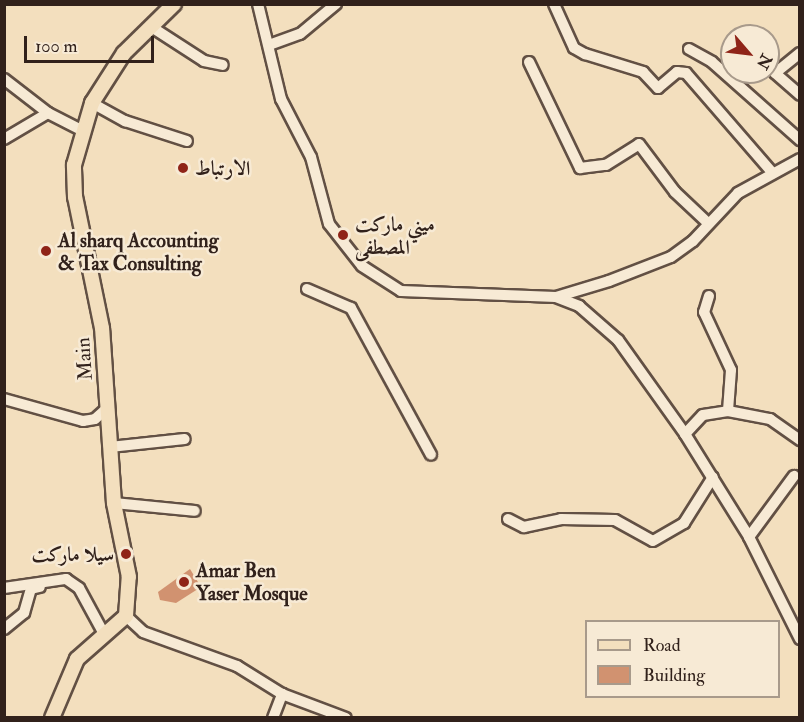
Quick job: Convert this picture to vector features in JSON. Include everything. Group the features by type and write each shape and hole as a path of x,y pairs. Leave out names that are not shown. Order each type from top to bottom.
{"main road":[{"name":"Main","path":"126,616 129,577 114,502 102,328 75,197 74,165 92,103 123,53 174,4"},
{"path":"52,717 77,659 126,616"}],"street":[{"path":"258,4 281,99 311,157 329,224 363,266 416,295 556,297 671,257 771,171 800,159"},
{"path":"269,45 300,34 336,4"},
{"path":"554,4 574,48 585,54 643,72 658,88 677,72 686,73 771,171"},
{"path":"150,26 204,61 223,64"},
{"path":"689,49 712,62 800,140"},
{"path":"800,53 775,73 800,95"},
{"path":"529,62 580,168 606,165 639,144 675,192 708,223"},
{"path":"4,79 48,113 83,131"},
{"path":"92,103 125,121 187,141"},
{"path":"4,140 48,113"},
{"path":"307,289 351,308 431,455"},
{"path":"709,296 704,312 731,370 728,411"},
{"path":"556,297 579,306 618,340 713,477 749,537 800,639"},
{"path":"4,399 72,420 95,419 106,409"},
{"path":"685,434 703,415 728,411 770,419 800,440"},
{"path":"110,447 185,439"},
{"path":"749,537 794,476"},
{"path":"508,519 524,527 561,519 615,520 653,541 684,523 713,477"},
{"path":"114,502 195,511"},
{"path":"4,588 66,579 79,588 104,634"},
{"path":"4,629 24,613 31,589 66,579"},
{"path":"126,616 143,632 237,666 282,694 346,717"},
{"path":"273,717 282,694"}],"building":[{"name":"Amar Ben Yaser Mosque","path":"190,569 201,587 176,603 160,600 158,592"}],"place":[{"name":"الارتباط","path":"183,168"},
{"name":"ميني ماركت المصطفى","path":"343,235"},
{"name":"Al sharq Accounting & Tax Consulting","path":"46,251"},
{"name":"سيلا ماركت","path":"126,554"},
{"name":"Amar Ben Yaser Mosque","path":"184,582"}]}
